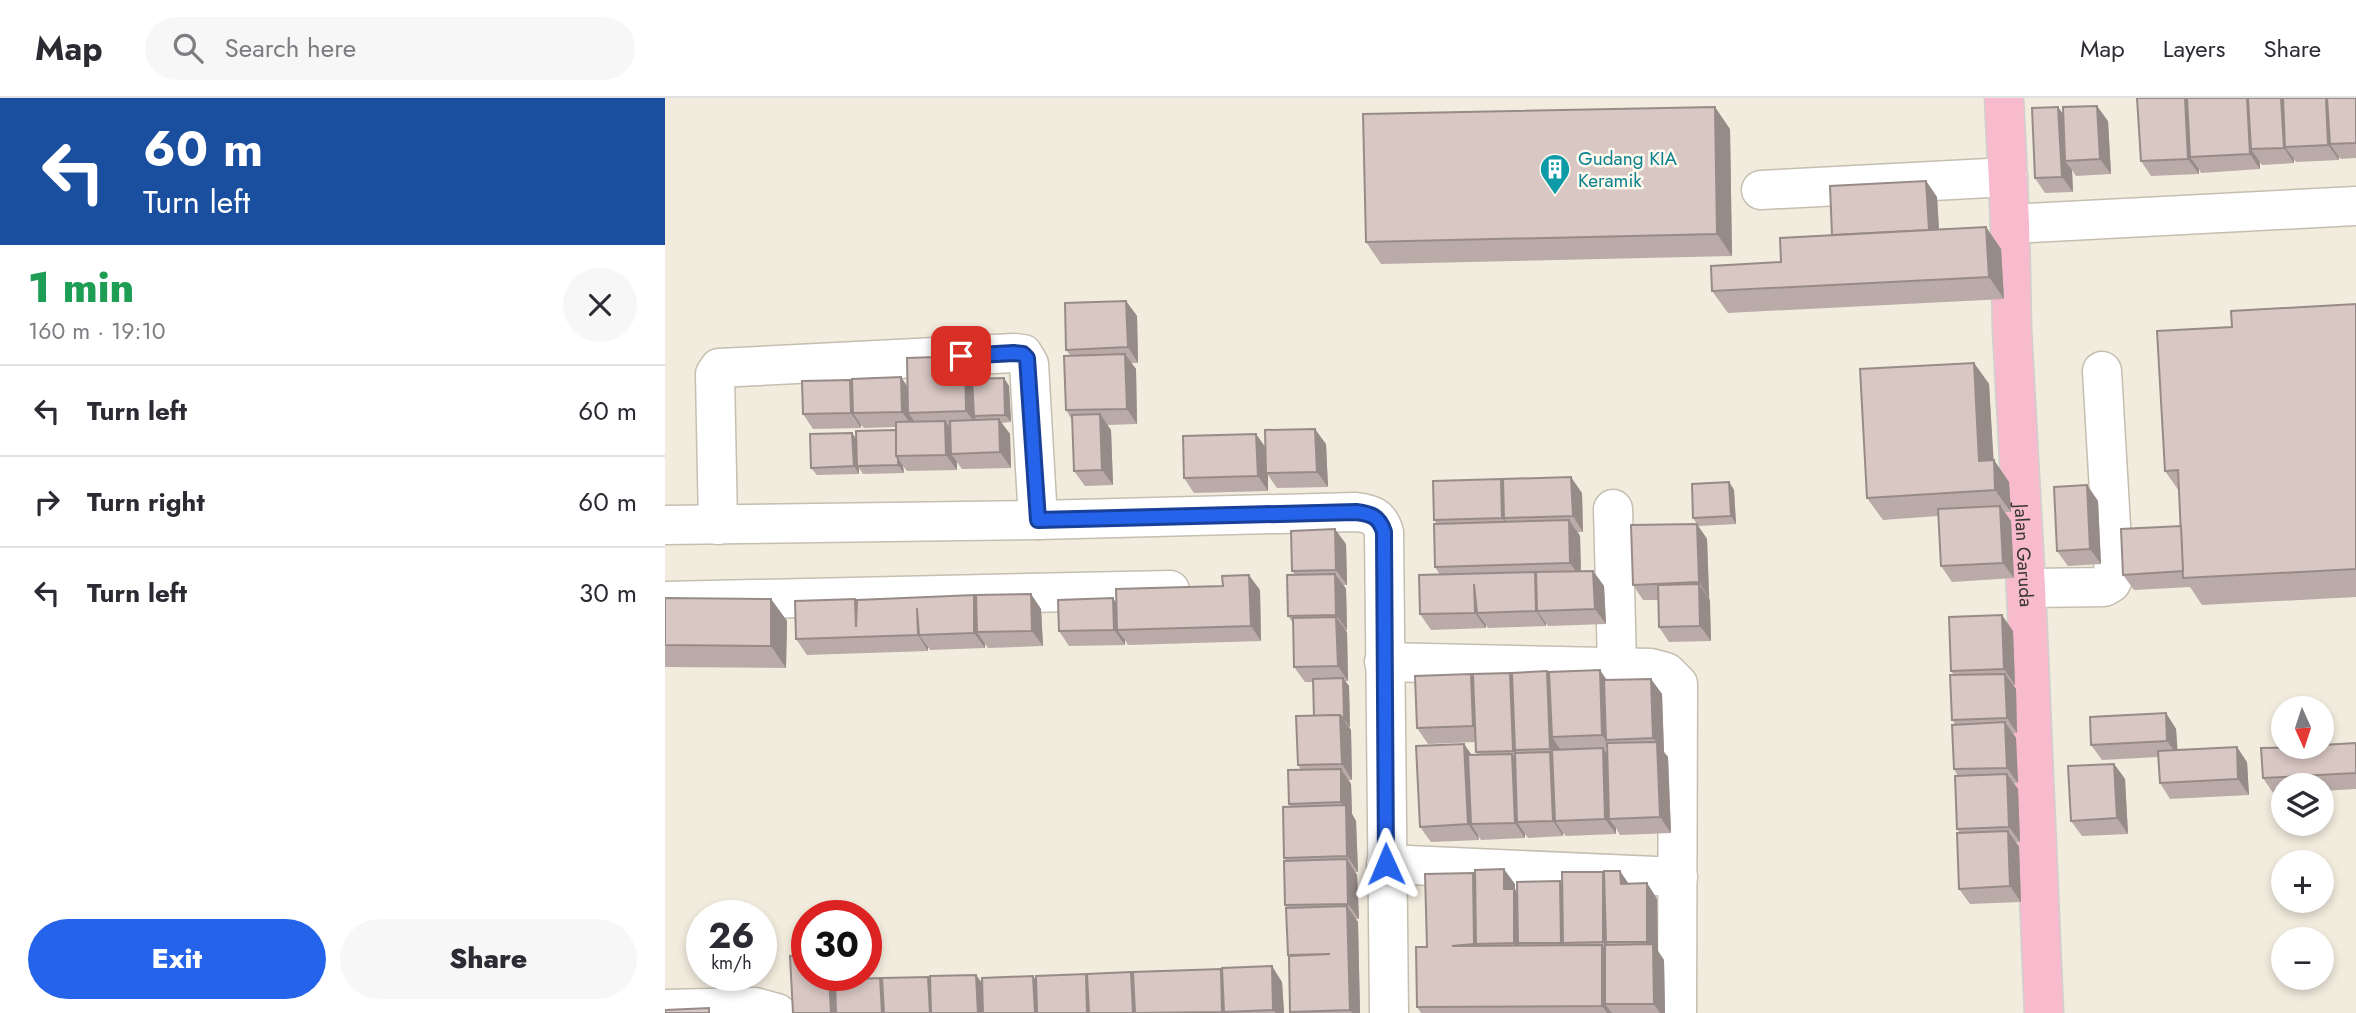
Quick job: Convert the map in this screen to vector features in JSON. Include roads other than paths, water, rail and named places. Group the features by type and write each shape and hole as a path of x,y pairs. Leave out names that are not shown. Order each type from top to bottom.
{"main road":[{"name":"Jalan Garuda","path":"2004,98 2012,330 2044,1013"}],"street":[{"path":"1761,190 2008,177"},
{"path":"2010,224 2356,206"},
{"path":"718,525 716,374 719,368 1014,353 1023,354 1029,364 1038,520"},
{"path":"2026,588 2103,587 2111,583 2114,577 2102,371"},
{"path":"1613,509 1617,665"},
{"path":"665,525 1356,512 1375,516 1381,522 1384,532 1389,1013"},
{"path":"665,601 1210,590"},
{"path":"1384,662 1617,665 1666,672 1678,684 1677,1013"},
{"path":"1386,864 1678,877"},
{"path":"665,1009 755,1007 777,1013"}],"place":[{"name":"Gudang KIA Keramik","path":"1555,196"}]}
